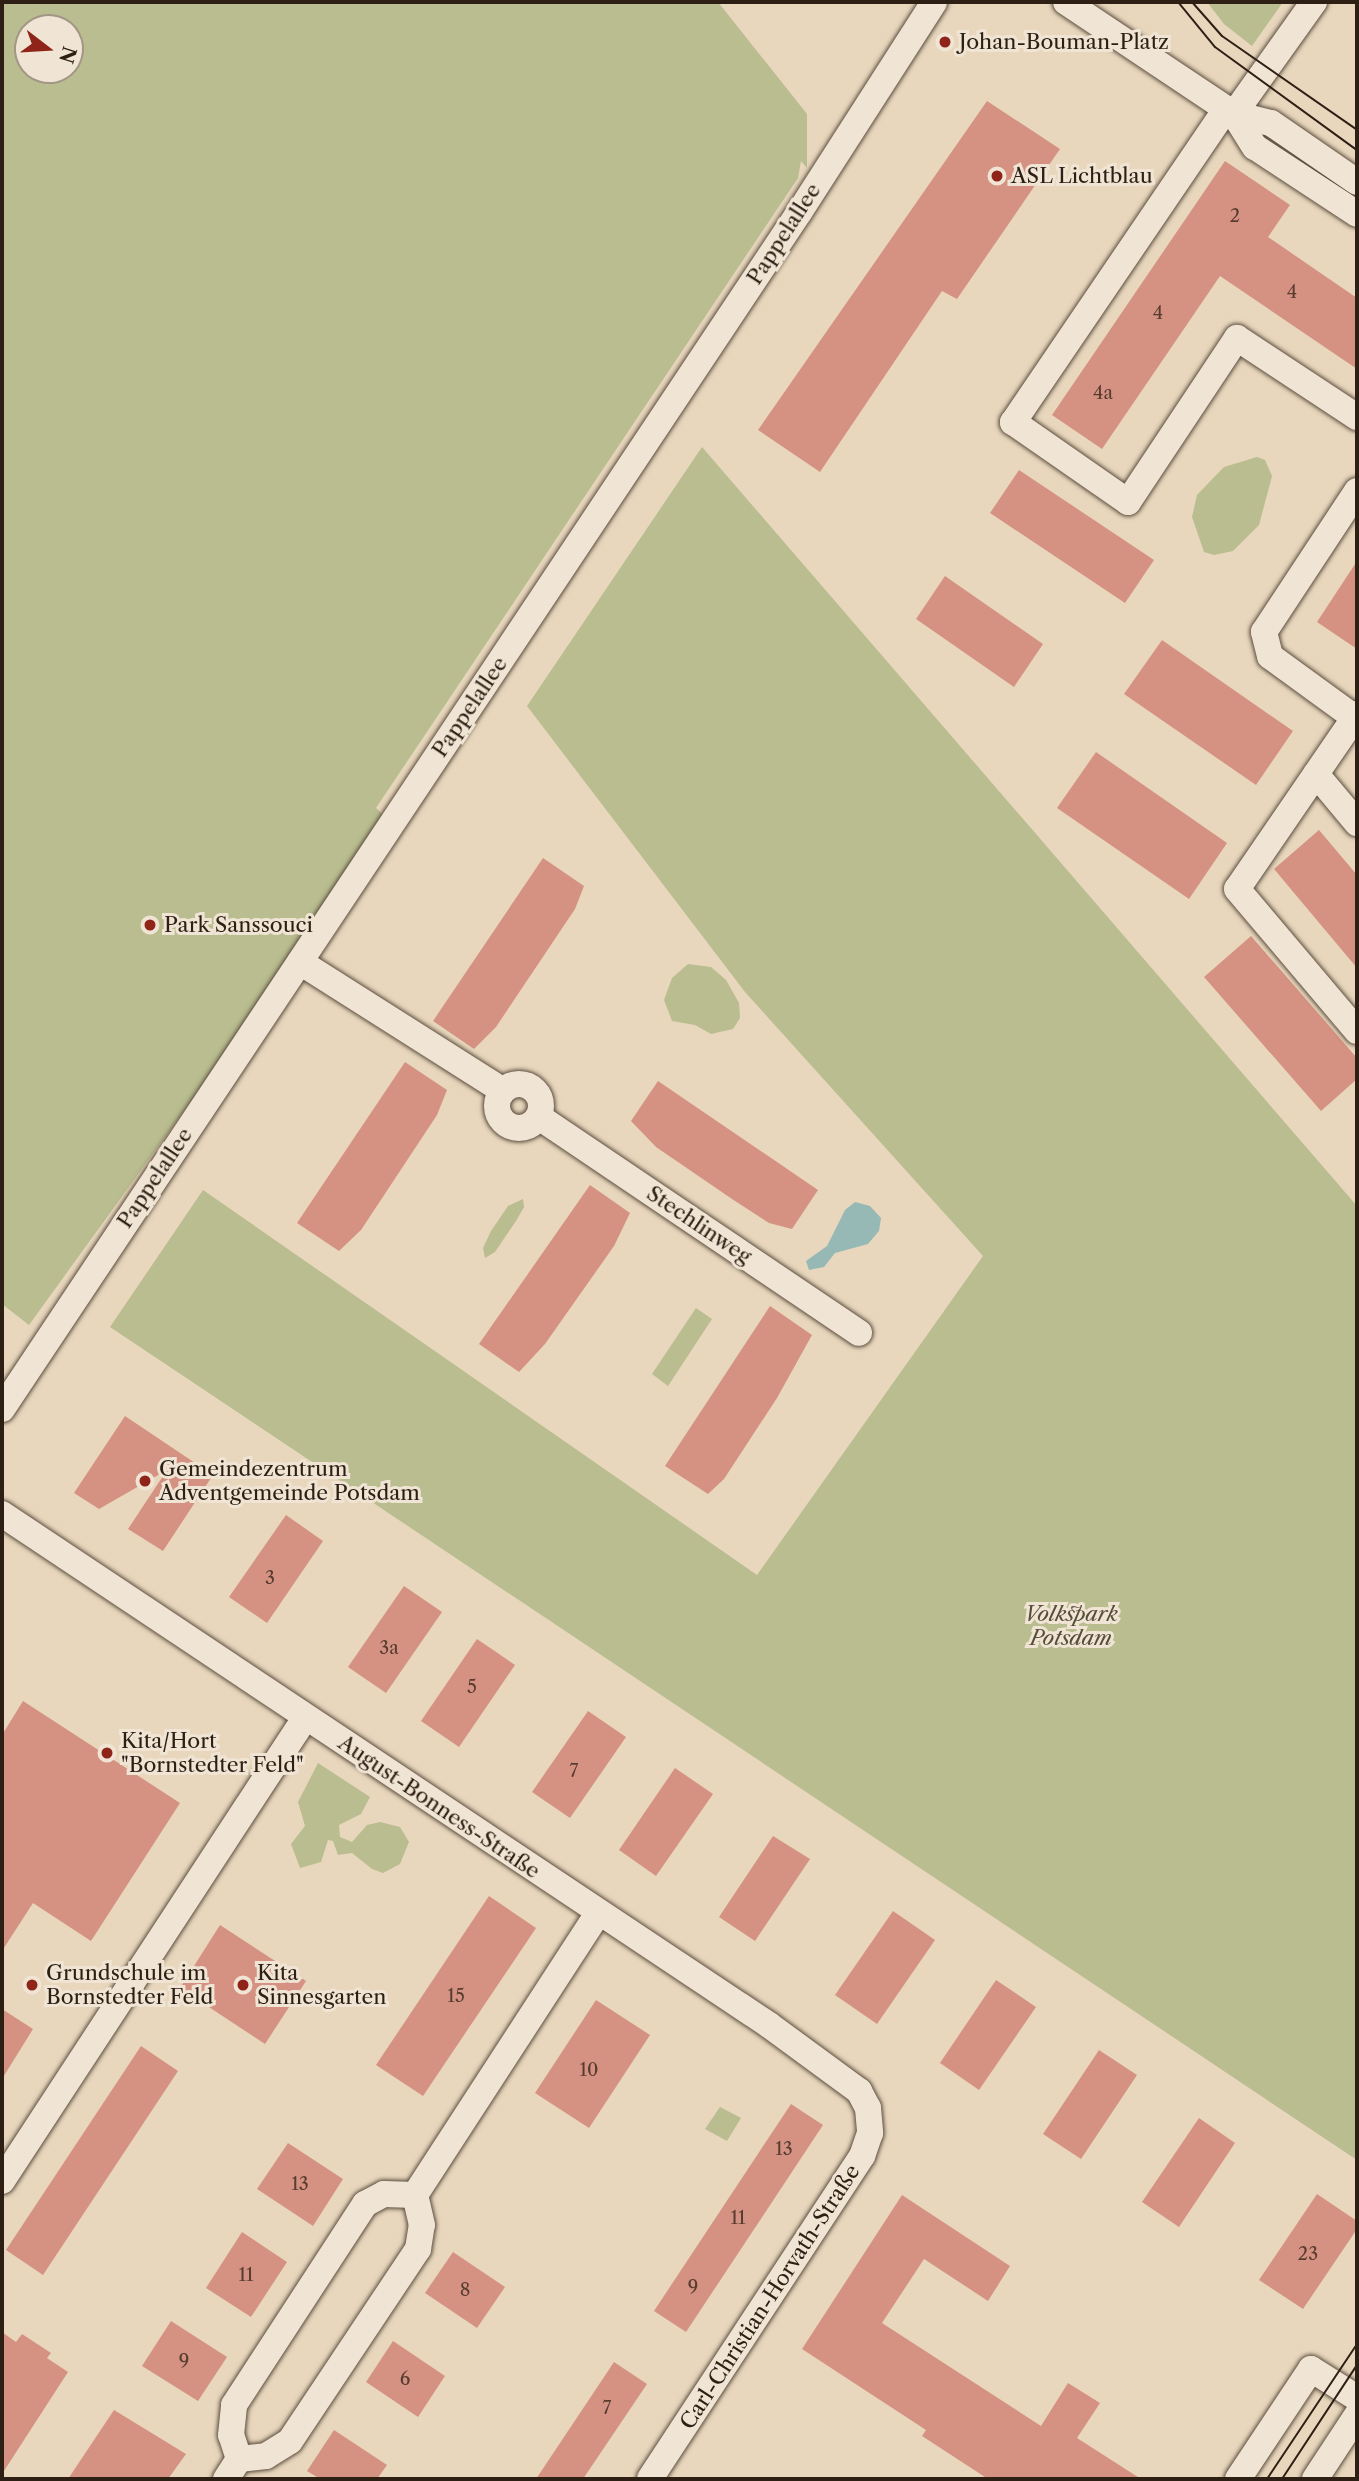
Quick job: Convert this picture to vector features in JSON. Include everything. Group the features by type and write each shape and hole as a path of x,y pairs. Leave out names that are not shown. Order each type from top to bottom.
{"street":[{"name":"Pappelallee","path":"2,1409 934,2"},
{"path":"1066,2 1230,112 1271,123 1357,181"},
{"path":"1314,2 1230,112 1013,422 1128,502 1237,338 1357,417"},
{"path":"1230,112 1255,148 1357,214"},
{"path":"1357,491 1264,632 1270,656 1356,716 1237,889 1357,1031"},
{"path":"1316,774 1357,823"},
{"name":"Stechlinweg","path":"300,962 502,1090 497,1101 504,1123 516,1129 530,1126 539,1116 859,1333"},
{"name":"August-Bonness-Straße","path":"2,1514 846,2077 868,2108"},
{"path":"2,2181 305,1717"},
{"path":"415,2194 384,2194 365,2204 234,2405 232,2469 266,2456 289,2441 418,2249 422,2225 415,2194 598,1913"},
{"name":"Carl-Christian-Horvath-Straße","path":"650,2479 862,2156 870,2133 868,2108"},
{"path":"1238,2479 1311,2370 1357,2398"},
{"path":"1315,2479 1357,2415"}],"green space":[{"name":"Park Sanssouci","path":"2,2 718,2 807,114 807,168 801,161 798,178 376,808 392,823 29,1325 2,1304"},
{"path":"1207,2 1283,2 1252,46 1224,24"},
{"name":"Volkspark Potsdam","path":"702,447 1357,1206 1357,2160 110,1327 203,1190 757,1575 983,1256 745,992 527,706"},
{"path":"1257,457 1265,460 1272,476 1259,525 1233,551 1214,555 1204,552 1192,517 1197,495 1224,467"},
{"path":"688,964 711,967 726,980 739,1003 740,1018 733,1029 711,1034 695,1025 672,1021 664,1000 672,978"},
{"path":"523,1199 524,1207 516,1221 495,1252 485,1258 483,1248 491,1231 508,1206"},
{"path":"696,1308 712,1319 668,1386 652,1374"},
{"path":"318,1763 370,1797 361,1814 339,1825 340,1837 352,1842 367,1825 380,1822 400,1827 409,1842 400,1864 383,1873 372,1869 352,1853 338,1855 333,1841 328,1840 321,1862 300,1868 291,1844 305,1826 298,1802"},
{"path":"720,2107 741,2118 727,2141 705,2129"}],"water":[{"path":"855,1202 870,1206 881,1218 879,1231 868,1244 835,1253 824,1267 809,1270 806,1261 827,1246 845,1210"}],"building":[{"path":"987,101 1060,149 957,299 942,291 820,472 758,430"},
{"path":"1225,161 1290,205 1268,237 1357,298 1357,369 1220,276 1102,449 1052,415"},
{"path":"1019,470 1154,560 1125,603 990,513"},
{"path":"1357,561 1357,649 1317,622"},
{"path":"945,576 1043,644 1014,687 916,619"},
{"path":"1162,640 1293,731 1256,785 1124,694"},
{"path":"1096,752 1227,843 1189,899 1057,808"},
{"path":"1319,830 1357,875 1357,968 1274,869"},
{"path":"543,858 584,886 575,909 496,1027 474,1049 433,1021"},
{"path":"1251,936 1357,1058 1357,1079 1321,1111 1204,977"},
{"path":"405,1062 447,1090 437,1115 361,1230 339,1251 297,1223"},
{"path":"658,1081 818,1190 792,1229 769,1223 732,1199 656,1147 631,1121"},
{"path":"590,1185 630,1213 614,1246 545,1344 519,1372 479,1344"},
{"path":"770,1306 812,1335 777,1398 724,1479 708,1494 665,1466"},
{"name":"Gemeindezentrum Adventgemeinde Potsdam","path":"125,1416 213,1475 163,1551 128,1529 167,1470 99,1509 74,1493"},
{"path":"286,1515 323,1541 267,1623 229,1597"},
{"path":"404,1586 442,1612 386,1693 348,1667"},
{"path":"477,1639 515,1665 459,1747 421,1721"},
{"path":"23,1701 180,1803 91,1941 33,1903 2,1951 2,1735"},
{"path":"588,1711 626,1737 570,1818 532,1792"},
{"path":"675,1768 713,1794 656,1876 619,1850"},
{"path":"773,1836 810,1859 755,1941 719,1917"},
{"path":"489,1896 536,1928 423,2096 376,2065"},
{"path":"893,1911 935,1940 877,2024 835,1995"},
{"name":"Kita Sinnesgarten","path":"220,1925 306,1981 265,2044 180,1988"},
{"path":"996,1980 1036,2007 979,2090 940,2063"},
{"path":"596,2000 650,2035 589,2128 535,2093"},
{"path":"2,2009 33,2029 2,2079"},
{"path":"141,2046 178,2071 43,2275 6,2250"},
{"path":"1099,2050 1137,2075 1081,2159 1043,2134"},
{"path":"791,2104 823,2125 686,2332 654,2311"},
{"path":"1199,2118 1235,2143 1179,2227 1142,2202"},
{"path":"288,2143 343,2179 313,2226 257,2189"},
{"path":"1317,2194 1357,2221 1357,2229 1303,2309 1259,2280"},
{"path":"902,2195 1010,2266 988,2301 924,2259 882,2323 1041,2426 1068,2383 1100,2403 1077,2438 1141,2479 988,2479 922,2436 926,2430 802,2349"},
{"path":"242,2232 287,2262 251,2317 206,2288"},
{"path":"453,2252 505,2287 477,2328 425,2293"},
{"path":"171,2321 227,2357 198,2401 142,2366"},
{"path":"2,2332 16,2342 22,2334 51,2353 47,2358 68,2372 2,2474"},
{"path":"393,2341 445,2376 418,2417 366,2382"},
{"path":"614,2362 647,2384 583,2479 536,2479"},
{"path":"114,2410 186,2454 168,2479 68,2479"},
{"path":"334,2430 387,2465 377,2479 320,2479 307,2471"}],"tram line":[{"path":"1178,2 1215,47 1357,150"},
{"path":"1192,2 1222,36 1357,130"},
{"path":"1267,2479 1357,2344"},
{"path":"1282,2479 1357,2365"}],"place":[{"name":"Johan-Bouman-Platz","path":"945,42"},
{"name":"ASL Lichtblau","path":"997,176"},
{"name":"Park Sanssouci","path":"150,925"},
{"name":"Gemeindezentrum Adventgemeinde Potsdam","path":"145,1481"},
{"name":"Kita/Hort \"Bornstedter Feld\"","path":"107,1753"},
{"name":"Grundschule im Bornstedter Feld","path":"32,1985"},
{"name":"Kita Sinnesgarten","path":"243,1985"}]}
